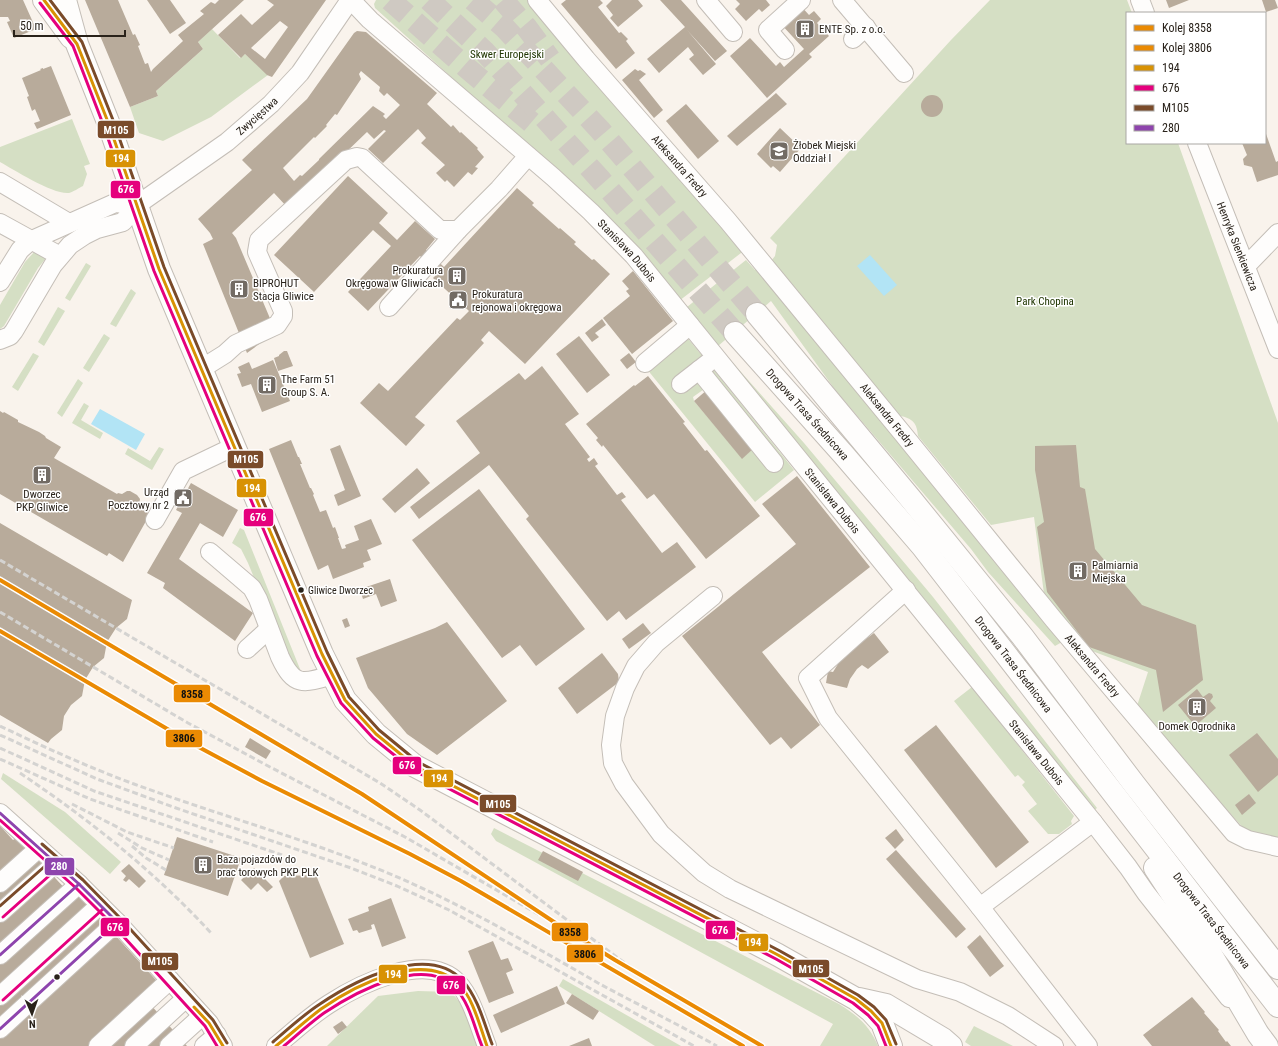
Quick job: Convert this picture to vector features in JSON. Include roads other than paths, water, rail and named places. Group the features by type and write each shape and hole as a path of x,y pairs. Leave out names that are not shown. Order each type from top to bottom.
{"main road":[{"path":"44,0 76,44"},
{"path":"65,0 76,44 108,122 159,269 332,675 345,700 376,734 415,766 778,955 856,999 871,1011 882,1023 891,1046"},
{"name":"Drogowa Trasa Średnicowa","path":"757,314 910,498 1022,636 1278,968"},
{"name":"Drogowa Trasa Średnicowa","path":"735,333 922,546 1278,1006"},
{"path":"1122,803 1148,856 1206,946 1263,1040"},
{"path":"1249,931 1278,952"},
{"path":"856,999 886,1005 943,1039 951,1046"}],"street":[{"name":"Stanisława Dubois","path":"351,0 370,20 591,212 634,256 1093,822 1128,867 1157,920 1202,978 1263,1040"},
{"name":"Zwycięstwa","path":"0,340 10,336 14,331 46,275 70,245 85,235 103,227 123,222 137,206 227,142 271,104 300,73 351,0"},
{"name":"Aleksandra Fredry","path":"537,0 596,71 728,221 1054,620 1234,833 1248,840 1278,847"},
{"path":"706,0 733,32"},
{"path":"785,50 768,30 801,0"},
{"path":"842,0 904,73"},
{"path":"1140,0 1145,12"},
{"path":"853,39 866,27"},
{"name":"Henryka Sienkiewicza","path":"1197,144 1278,349"},
{"path":"389,307 458,230 499,189 528,156"},
{"path":"201,369 225,354 236,344 270,330 281,321 283,311 256,252 259,240 346,160 357,157 362,158 440,230 458,230"},
{"path":"0,182 69,223"},
{"path":"0,282 18,254 30,240 115,203 137,206"},
{"path":"0,223 60,256"},
{"path":"1246,266 1278,233"},
{"path":"645,363 690,325"},
{"path":"681,384 716,357"},
{"path":"699,370 774,462"},
{"path":"155,520 183,471 234,447"},
{"path":"210,552 252,588 258,599 284,665 290,674 297,680 303,682 309,682 332,675"},
{"path":"906,590 808,678 828,718 980,906 1088,1046"},
{"path":"713,596 656,643 636,666 625,688 615,716 611,745 613,763 624,784 661,834 704,872 730,889 917,979 960,992 1008,1016 1054,1046"},
{"path":"247,649 269,629"},
{"path":"1,816 79,884 117,922 202,1016 215,1042"},
{"path":"980,906 1093,822"},
{"path":"0,883 39,848"},
{"path":"0,914 56,863"},
{"path":"0,955 79,884"},
{"path":"0,996 100,905"},
{"path":"0,1029 117,922"},
{"path":"276,1046 330,1003 371,982 407,970 418,969 440,972 457,982 466,994 487,1046"},
{"path":"98,1046 170,980"},
{"path":"134,1046 186,998"},
{"path":"169,1046 202,1016"}],"water":[{"path":"870,255 897,285 884,296 857,266"},
{"path":"100,409 145,434 136,450 91,424"}],"tunnel":[{"path":"390,0 538,128"},
{"path":"429,0 484,51 599,178 735,333"},
{"path":"473,0 505,28 600,130 757,314"},
{"path":"503,0 527,28 550,59"}],"railway":[{"path":"0,560 380,783 420,810 634,970"},
{"path":"0,612 188,723 405,837 581,939"},
{"path":"0,726 66,756 167,796 331,851 395,876 498,926 598,983 717,1046"},
{"path":"0,735 97,779 176,808 351,868 397,886 449,910 694,1046"},
{"path":"0,748 94,791 282,855"},
{"path":"0,759 90,799 213,842"},
{"path":"20,773 97,828 121,848 168,889 212,934"},
{"path":"72,804 127,832 174,848"},
{"path":"118,833 142,848 169,860"},
{"path":"132,846 146,858 166,870"}],"rail line":[{"name":"8358","path":"0,580 362,794 557,924 615,960 762,1046"},
{"name":"3806","path":"0,631 193,744 262,781 410,854 461,881 743,1046"}],"place":[{"name":"ENTE Sp. z o.o.","path":"805,29"},
{"name":"Żłobek Miejski Oddział I","path":"779,151"},
{"name":"Prokuratura Okręgowa w Gliwicach","path":"457,276"},
{"name":"BIPROHUT Stacja Gliwice","path":"239,289"},
{"name":"Prokuratura rejonowa i okręgowa","path":"458,300"},
{"name":"The Farm 51 Group S. A.","path":"267,385"},
{"name":"Dworzec PKP Gliwice","path":"42,475"},
{"name":"Urząd Pocztowy nr 2","path":"183,498"},
{"name":"Palmiarnia Miejska","path":"1078,571"},
{"name":"Gliwice Dworzec","path":"301,590"},
{"name":"Domek Ogrodnika","path":"1197,707"},
{"name":"Baza pojazdów do prac torowych PKP PLK","path":"203,865"}],"park label":[{"name":"Skwer Europejski","path":"507,54"},
{"name":"Park Chopina","path":"1045,301"}]}
